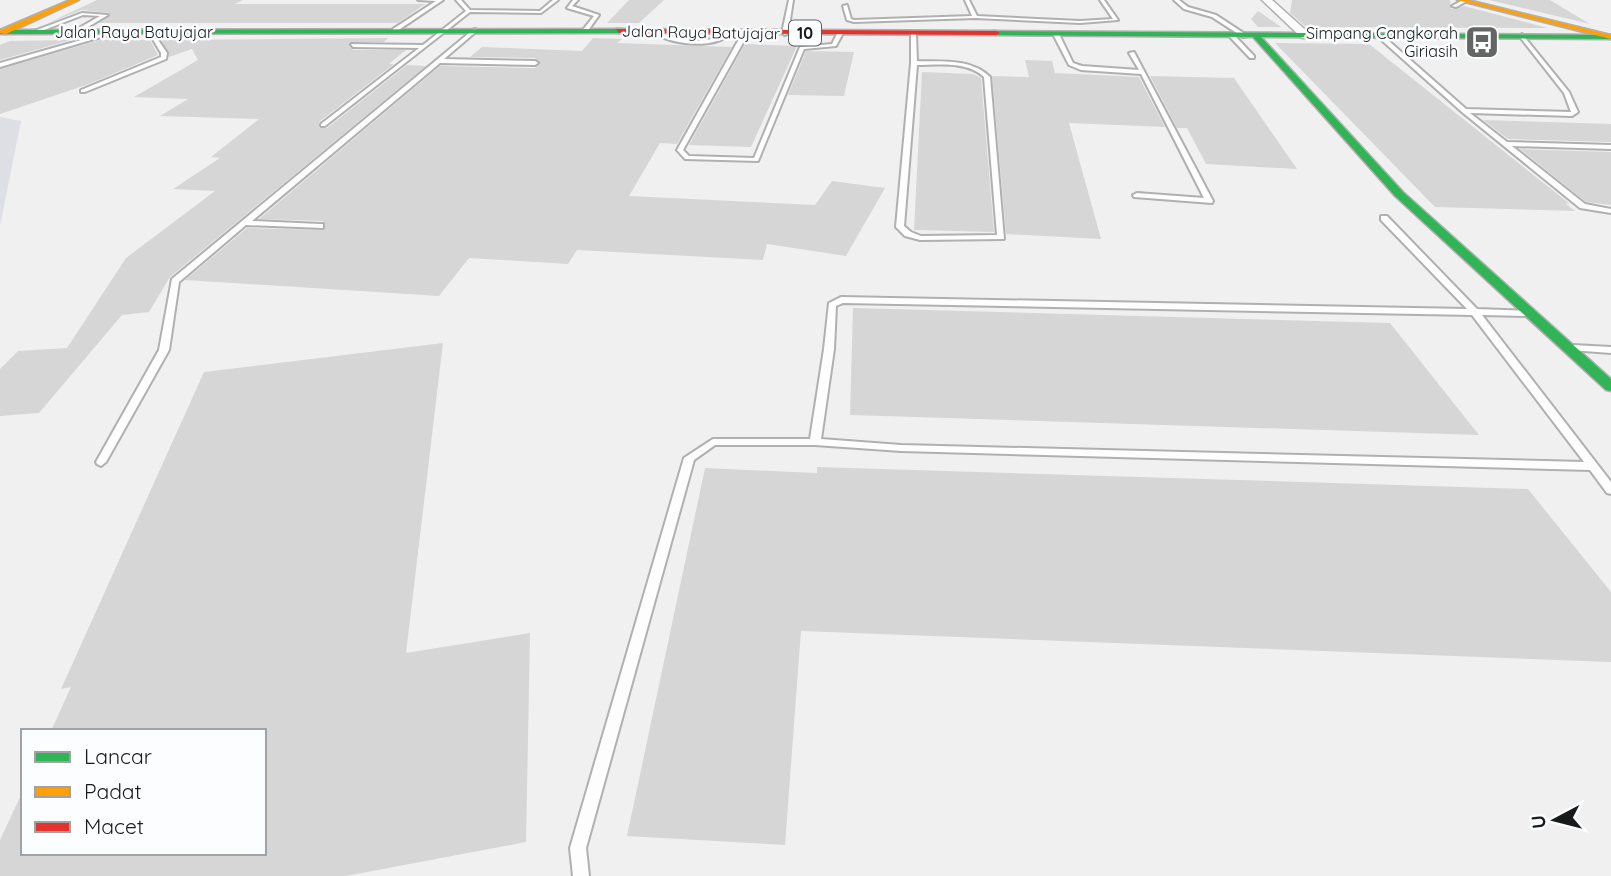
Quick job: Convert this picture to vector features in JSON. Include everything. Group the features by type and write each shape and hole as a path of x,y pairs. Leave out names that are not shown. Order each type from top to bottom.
{"main road":[{"path":"1,32 76,0"},
{"path":"1460,2 1485,3 1611,37"},
{"name":"Jalan Raya Batujajar","path":"1,32 476,30 1611,37"},
{"path":"1244,36 1399,194 1611,387"}],"street":[{"path":"1268,0 1306,36"}],"lane":[{"path":"420,0 441,0"},
{"path":"395,30 441,0"},
{"path":"458,0 469,11"},
{"path":"323,124 469,11 541,12 556,0"},
{"path":"576,0 569,7 597,15 585,31"},
{"path":"785,33 791,0"},
{"path":"967,0 975,17"},
{"path":"845,5 849,20 854,21 975,17 1080,22 1116,20 1102,0"},
{"path":"1175,0 1186,8 1214,16 1244,36 1252,57"},
{"path":"34,32 82,14 106,15 76,32"},
{"path":"1080,22 1094,35"},
{"path":"101,462 164,350 175,281 476,30"},
{"path":"0,65 117,32"},
{"path":"83,92 164,58 164,53 150,32"},
{"path":"738,32 681,150 687,158 756,160 802,48 834,45 839,33"},
{"path":"913,34 914,63 900,227 908,234 920,238 1001,237 988,77 983,71 972,67 914,63"},
{"path":"1056,34 1071,64 1081,68 1143,72"},
{"path":"1380,36 1464,111 1583,206 1611,211"},
{"path":"1464,111 1575,112 1567,93 1522,36"},
{"path":"352,45 422,46"},
{"path":"1132,52 1209,201 1137,195"},
{"path":"439,61 535,63"},
{"path":"1504,144 1611,147"},
{"path":"1384,218 1475,312 1611,490"},
{"path":"246,223 320,226"},
{"path":"815,442 829,349 832,305 841,300 1529,313"},
{"path":"1567,348 1611,349"},
{"path":"581,876 578,848 689,458 713,442 815,442 901,448 1591,466"}],"shaded area":[{"path":"0,117 21,121 0,226"}],"building":[{"path":"97,0 243,0 235,4 425,4 398,23 99,23 110,13 82,10 48,23"},
{"path":"629,0 664,0 639,23 607,23"},
{"path":"1292,0 1450,0 1451,9 1464,6 1548,28 1306,27 1290,13"},
{"path":"1489,0 1550,0 1590,24"},
{"path":"1258,11 1281,27 1258,27 1251,19"},
{"path":"388,38 384,42 349,42 353,50 406,50 389,64 394,64 319,122 319,128 327,128 407,65 426,66 170,277 149,312 122,315 39,413 0,416 0,369 18,351 67,348 126,258 215,191 173,189 220,158 211,157 259,119 160,116 188,99 134,97 198,60 192,49 169,57 161,40"},
{"path":"593,38 622,39 617,43 732,47 677,144 660,143 629,196 815,205 832,181 885,188 846,256 767,244 763,260 577,250 568,264 469,258 439,296 185,280 247,228 325,230 323,221 259,219 440,66 535,68 540,64 535,58 470,57 482,47 582,51"},
{"path":"71,40 0,60 0,45 10,41"},
{"path":"100,40 150,40 158,55 89,84 0,114 0,69"},
{"path":"1275,43 1369,44 1570,204 1565,203 1575,211 1435,207"},
{"path":"745,44 797,46 751,147 689,145"},
{"path":"806,51 854,52 844,96 788,95"},
{"path":"1025,60 1052,61 1055,73 1139,77 1165,127 1069,123 1101,239 1006,234 992,76 1029,77"},
{"path":"922,72 973,74 981,78 994,232 914,230"},
{"path":"1150,76 1234,78 1297,169 1206,164 1187,128 1177,128"},
{"path":"1483,120 1611,124 1611,142 1508,139"},
{"path":"1520,149 1611,152 1611,205 1586,202"},
{"path":"853,308 1390,323 1479,435 850,415"},
{"path":"443,343 406,653 530,633 526,842 346,876 0,876 0,840 21,795 21,855 266,855 266,729 52,729 71,687 61,689 204,372"},
{"path":"817,467 1528,489 1611,592 1611,662 801,631 785,845 627,836 705,468 817,473"}],"traffic: fast":[{"path":"0,32 619,31"},
{"path":"996,33 1611,37"},
{"path":"1256,36 1399,194 1611,387"}],"traffic: slow":[{"path":"3,32 76,0"},
{"path":"1460,0 1611,37"}],"traffic: jam":[{"path":"619,31 996,33"}],"place":[{"name":"Simpang Cangkorah Giriasih","path":"1482,42"}]}
